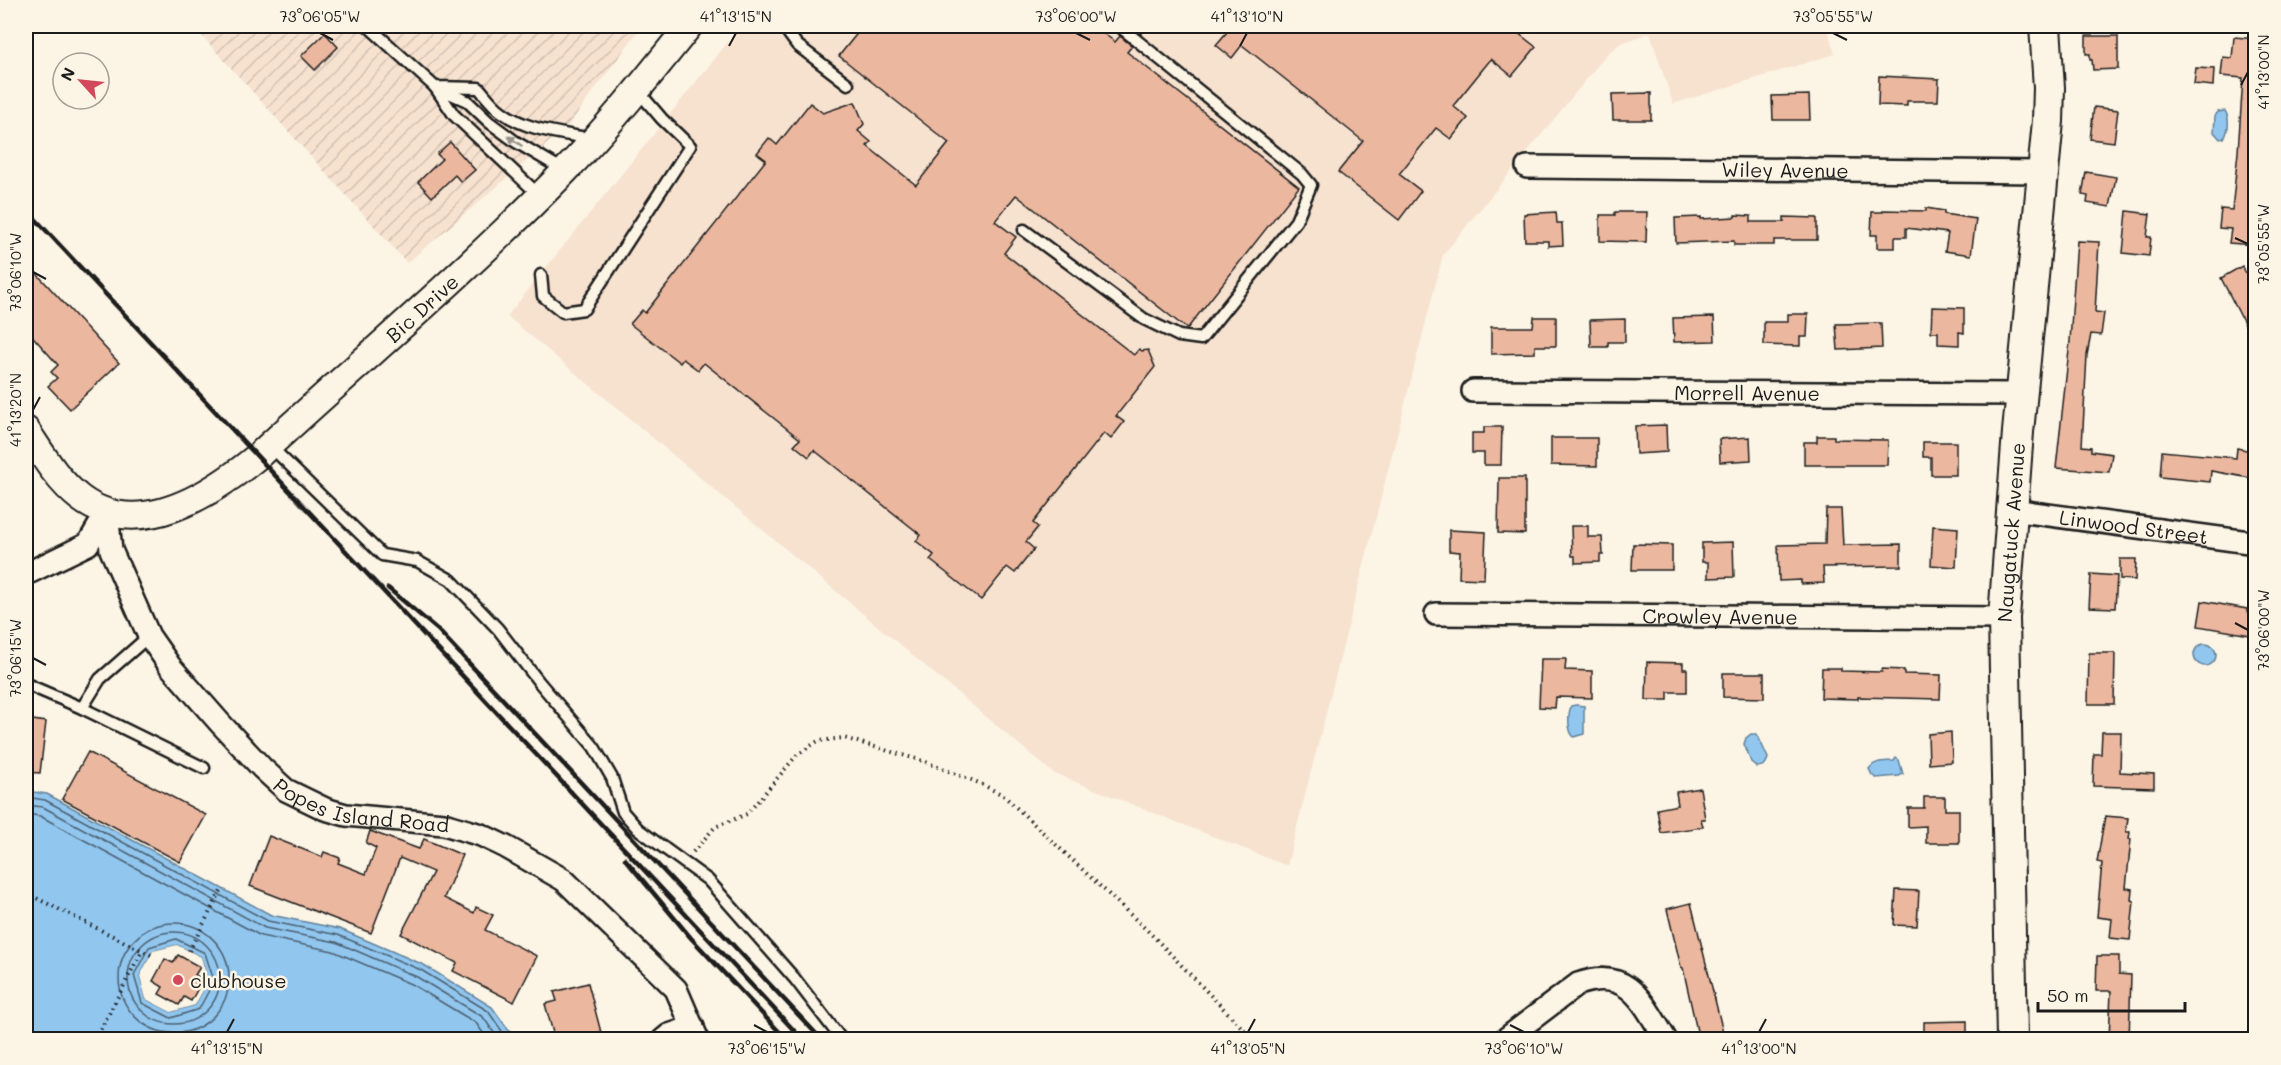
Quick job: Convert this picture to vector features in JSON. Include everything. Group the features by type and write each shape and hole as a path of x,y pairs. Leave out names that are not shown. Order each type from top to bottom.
{"main road":[{"name":"Naugatuck Avenue","path":"2012,1040 2004,618 2022,394 2044,172 2049,88 2044,26"}],"street":[{"name":"Bic Drive","path":"107,512 146,515 188,502 230,479 270,446 429,301 565,171 638,91 688,26"},
{"name":"Wiley Avenue","path":"1527,167 2044,172"},
{"name":"Morrell Avenue","path":"1473,391 2022,394"},
{"path":"26,430 68,488 87,502 107,512 88,544 26,574"},
{"name":"Linwood Street","path":"2012,510 2256,543"},
{"name":"Popes Island Road","path":"107,512 111,550 149,636 170,666 262,768 286,790 325,809 346,815 444,824 481,835 564,880 676,989 695,1034 669,1035 663,1040"},
{"name":"Crowley Avenue","path":"1436,614 2004,618"},
{"path":"1504,1040 1578,984 1604,978 1630,987 1640,997 1666,1040"}],"lane":[{"path":"368,26 435,87 454,115 540,196"},
{"path":"783,26 797,45 848,84"},
{"path":"1024,230 1144,319 1179,336 1201,339 1296,221 1311,185 1302,174 1119,26"},
{"path":"435,87 479,88 501,112 518,121 540,129 595,139"},
{"path":"435,87 467,101 489,122 516,142 565,171"},
{"path":"541,274 543,296 563,312 584,309 690,146 638,91"},
{"path":"270,446 382,555 417,561 451,580 498,629 594,747 612,778 623,812 638,829 686,861 708,880 795,979 842,1040"},
{"path":"82,708 100,679 149,636"},
{"path":"26,684 82,708 204,768"}],"path":[{"path":"686,861 715,827 747,814 797,755 818,741 844,738 923,761 1003,795 1150,933 1254,1040"},
{"path":"189,951 222,889"},
{"path":"26,893 151,955"},
{"path":"95,1040 142,951"}],"shaded area":[{"path":"193,26 642,26 567,127 407,263"},
{"path":"741,26 1827,26 1835,54 1673,104 1650,33 1621,43 1608,53 1443,255 1287,866 1053,773 507,316"}],"water":[{"path":"2225,111 2228,117 2228,128 2224,138 2220,139 2214,132 2215,116 2218,112"},
{"path":"2205,644 2213,647 2216,655 2213,663 2205,666 2197,663 2194,655 2197,647"},
{"path":"1571,706 1584,706 1584,734 1574,737 1570,731 1569,718"},
{"path":"1751,734 1757,734 1768,758 1765,764 1757,767 1751,762 1744,744 1746,738"},
{"path":"1896,758 1899,760 1903,774 1876,778 1872,775 1869,769 1874,764 1894,761"},
{"path":"26,791 47,794 271,915 340,929 424,965 492,1007 515,1039 26,1039","holes":["177,945 201,957 208,981 195,1005 171,1012 146,999 140,976 153,951"]}],"pier":[{"path":"177,945 201,957 208,981 195,1005 171,1012 146,999 140,976 153,951","holes":["176,948 198,959 205,981 193,1002 171,1009 149,997 143,976 155,954"]}],"building":[{"path":"863,26 1094,26 1115,42 1120,36 1132,46 1127,52 1299,187 1187,329 1016,195 995,221 1016,237 1004,253 1134,355 1139,349 1148,350 1155,367 1116,416 1124,422 1111,439 1104,433 1033,523 1038,527 1026,542 1034,549 1015,573 1007,567 981,600 930,560 934,555 916,541 921,535 814,450 809,457 794,445 800,439 704,363 698,370 683,359 680,363 630,324 642,310 645,313 766,160 757,153 769,138 777,145 810,103 823,113 855,102 864,124 858,131 871,142 867,146 916,185 949,143 839,56"},
{"path":"1130,26 1148,26 1141,34"},
{"path":"1232,26 1509,26 1536,47 1512,76 1491,59 1453,106 1468,118 1451,139 1436,128 1399,174 1421,191 1399,220 1338,172 1363,141 1242,45 1232,58 1216,45"},
{"path":"325,33 338,47 315,70 301,56"},
{"path":"2086,36 2118,36 2118,69 2093,70 2090,54 2086,54"},
{"path":"2234,37 2256,39 2254,245 2229,243 2231,229 2219,228 2221,209 2232,210 2238,152 2243,78 2221,76 2223,57 2232,58"},
{"path":"2196,68 2214,69 2213,86 2194,84"},
{"path":"1879,76 1939,79 1938,101 1907,101 1907,106 1878,105"},
{"path":"1651,93 1651,120 1613,120 1612,94"},
{"path":"1809,95 1810,120 1773,120 1772,96"},
{"path":"2094,107 2118,110 2114,142 2090,139"},
{"path":"450,142 475,170 461,182 455,175 432,197 418,182 442,159 437,154"},
{"path":"2086,172 2116,177 2110,207 2087,203 2088,196 2082,195"},
{"path":"1926,208 1944,211 1944,214 1976,219 1971,255 1945,251 1948,233 1906,228 1906,237 1895,237 1895,248 1877,248 1877,235 1871,235 1872,212 1926,211"},
{"path":"2127,211 2150,214 2147,237 2151,237 2149,256 2123,253"},
{"path":"1556,212 1557,223 1562,223 1563,245 1548,246 1548,241 1525,241 1524,214"},
{"path":"1615,212 1647,212 1646,242 1600,241 1600,215 1615,215"},
{"path":"1735,215 1751,216 1751,222 1784,222 1784,217 1817,218 1817,240 1774,240 1774,245 1734,245 1734,241 1676,243 1675,218 1701,217 1701,219 1735,217"},
{"path":"2077,241 2099,242 2095,312 2104,313 2101,335 2091,334 2087,355 2082,446 2091,447 2091,451 2112,454 2109,472 2056,468 2070,341"},
{"path":"26,262 119,363 70,409 48,386 57,378 51,372 58,365 26,329"},
{"path":"2242,266 2256,291 2256,346 2221,278"},
{"path":"1932,307 1964,308 1964,333 1959,332 1959,345 1938,344 1938,332 1931,332"},
{"path":"1788,314 1808,314 1807,337 1800,337 1800,346 1764,345 1764,322 1788,322"},
{"path":"1534,317 1556,317 1556,346 1535,346 1535,353 1491,354 1491,327 1533,327"},
{"path":"1714,317 1715,341 1674,342 1673,318"},
{"path":"1625,319 1625,342 1608,342 1608,347 1591,347 1590,320"},
{"path":"1881,323 1882,348 1838,350 1836,324"},
{"path":"1666,425 1667,452 1636,454 1635,426"},
{"path":"1484,427 1502,427 1501,465 1484,465 1484,453 1472,453 1472,433 1484,433"},
{"path":"1817,436 1834,436 1834,439 1888,440 1887,465 1804,465 1804,442 1817,442"},
{"path":"1750,437 1751,460 1720,462 1719,439"},
{"path":"1551,438 1597,438 1597,466 1551,465"},
{"path":"1923,442 1956,442 1956,475 1931,475 1931,457 1923,457"},
{"path":"2237,448 2256,452 2256,479 2211,471 2210,482 2160,477 2162,451 2236,458"},
{"path":"1499,478 1525,478 1525,534 1498,533"},
{"path":"1826,509 1841,509 1843,545 1901,544 1901,566 1823,567 1824,583 1801,584 1801,580 1779,581 1778,545 1825,544"},
{"path":"1571,526 1588,526 1588,537 1602,537 1603,555 1600,555 1600,562 1575,563 1575,556 1572,556"},
{"path":"1933,526 1958,528 1956,567 1931,565"},
{"path":"1449,530 1486,532 1484,579 1459,578 1460,552 1449,551"},
{"path":"1733,542 1734,577 1708,578 1708,562 1702,562 1702,543"},
{"path":"1633,544 1672,545 1672,570 1632,570"},
{"path":"2120,559 2136,559 2135,580 2120,579"},
{"path":"2091,574 2117,576 2115,608 2089,607"},
{"path":"2202,601 2247,609 2247,612 2256,614 2256,636 2198,626"},
{"path":"2089,653 2115,653 2114,704 2088,704"},
{"path":"1541,659 1566,659 1565,670 1592,671 1592,698 1556,697 1555,708 1539,707"},
{"path":"1647,662 1683,663 1683,669 1687,669 1687,692 1668,692 1668,700 1646,700"},
{"path":"1822,668 1882,672 1882,669 1904,670 1904,674 1941,675 1940,699 1821,698"},
{"path":"1723,673 1764,673 1764,698 1723,697"},
{"path":"26,719 46,722 40,773 26,772"},
{"path":"1951,732 1952,762 1929,764 1928,734"},
{"path":"2102,732 2121,732 2120,772 2154,774 2154,788 2093,786 2094,754 2101,754"},
{"path":"88,752 206,815 180,862 62,799"},
{"path":"1700,788 1705,819 1701,819 1703,827 1661,833 1657,809 1678,805 1676,792"},
{"path":"1924,797 1945,797 1945,810 1959,810 1959,843 1926,843 1926,826 1908,827 1908,808 1924,808"},
{"path":"2105,816 2128,818 2126,832 2130,832 2129,839 2131,839 2126,888 2132,889 2131,900 2134,901 2130,940 2110,938 2112,919 2097,917 2102,863 2097,862"},
{"path":"370,831 419,849 424,839 462,855 444,898 474,913 476,907 493,915 485,930 537,956 514,1002 453,971 457,963 401,934 433,872 400,858 371,933 250,886 269,836 322,857 324,852 340,858 338,863 366,874 376,848 366,843"},
{"path":"1896,890 1919,891 1917,926 1894,925"},
{"path":"1691,903 1725,1040 1699,1040 1667,909"},
{"name":"clubhouse","path":"178,955 200,967 195,975 203,979 191,1001 184,997 179,1005 159,994 163,987 153,981 165,959 173,963"},
{"path":"2097,956 2119,956 2119,974 2131,975 2129,1040 2109,1040 2111,991 2096,991"},
{"path":"588,983 603,1040 555,1040 545,1004 557,1001 554,992"},
{"path":"1967,1021 1967,1038 1924,1039 1924,1022"}],"railway":[{"path":"26,209 803,1040"},
{"path":"388,588 438,630 822,1040"},
{"path":"625,859 691,938 787,1040"}],"place":[{"name":"clubhouse","path":"178,980"}]}
